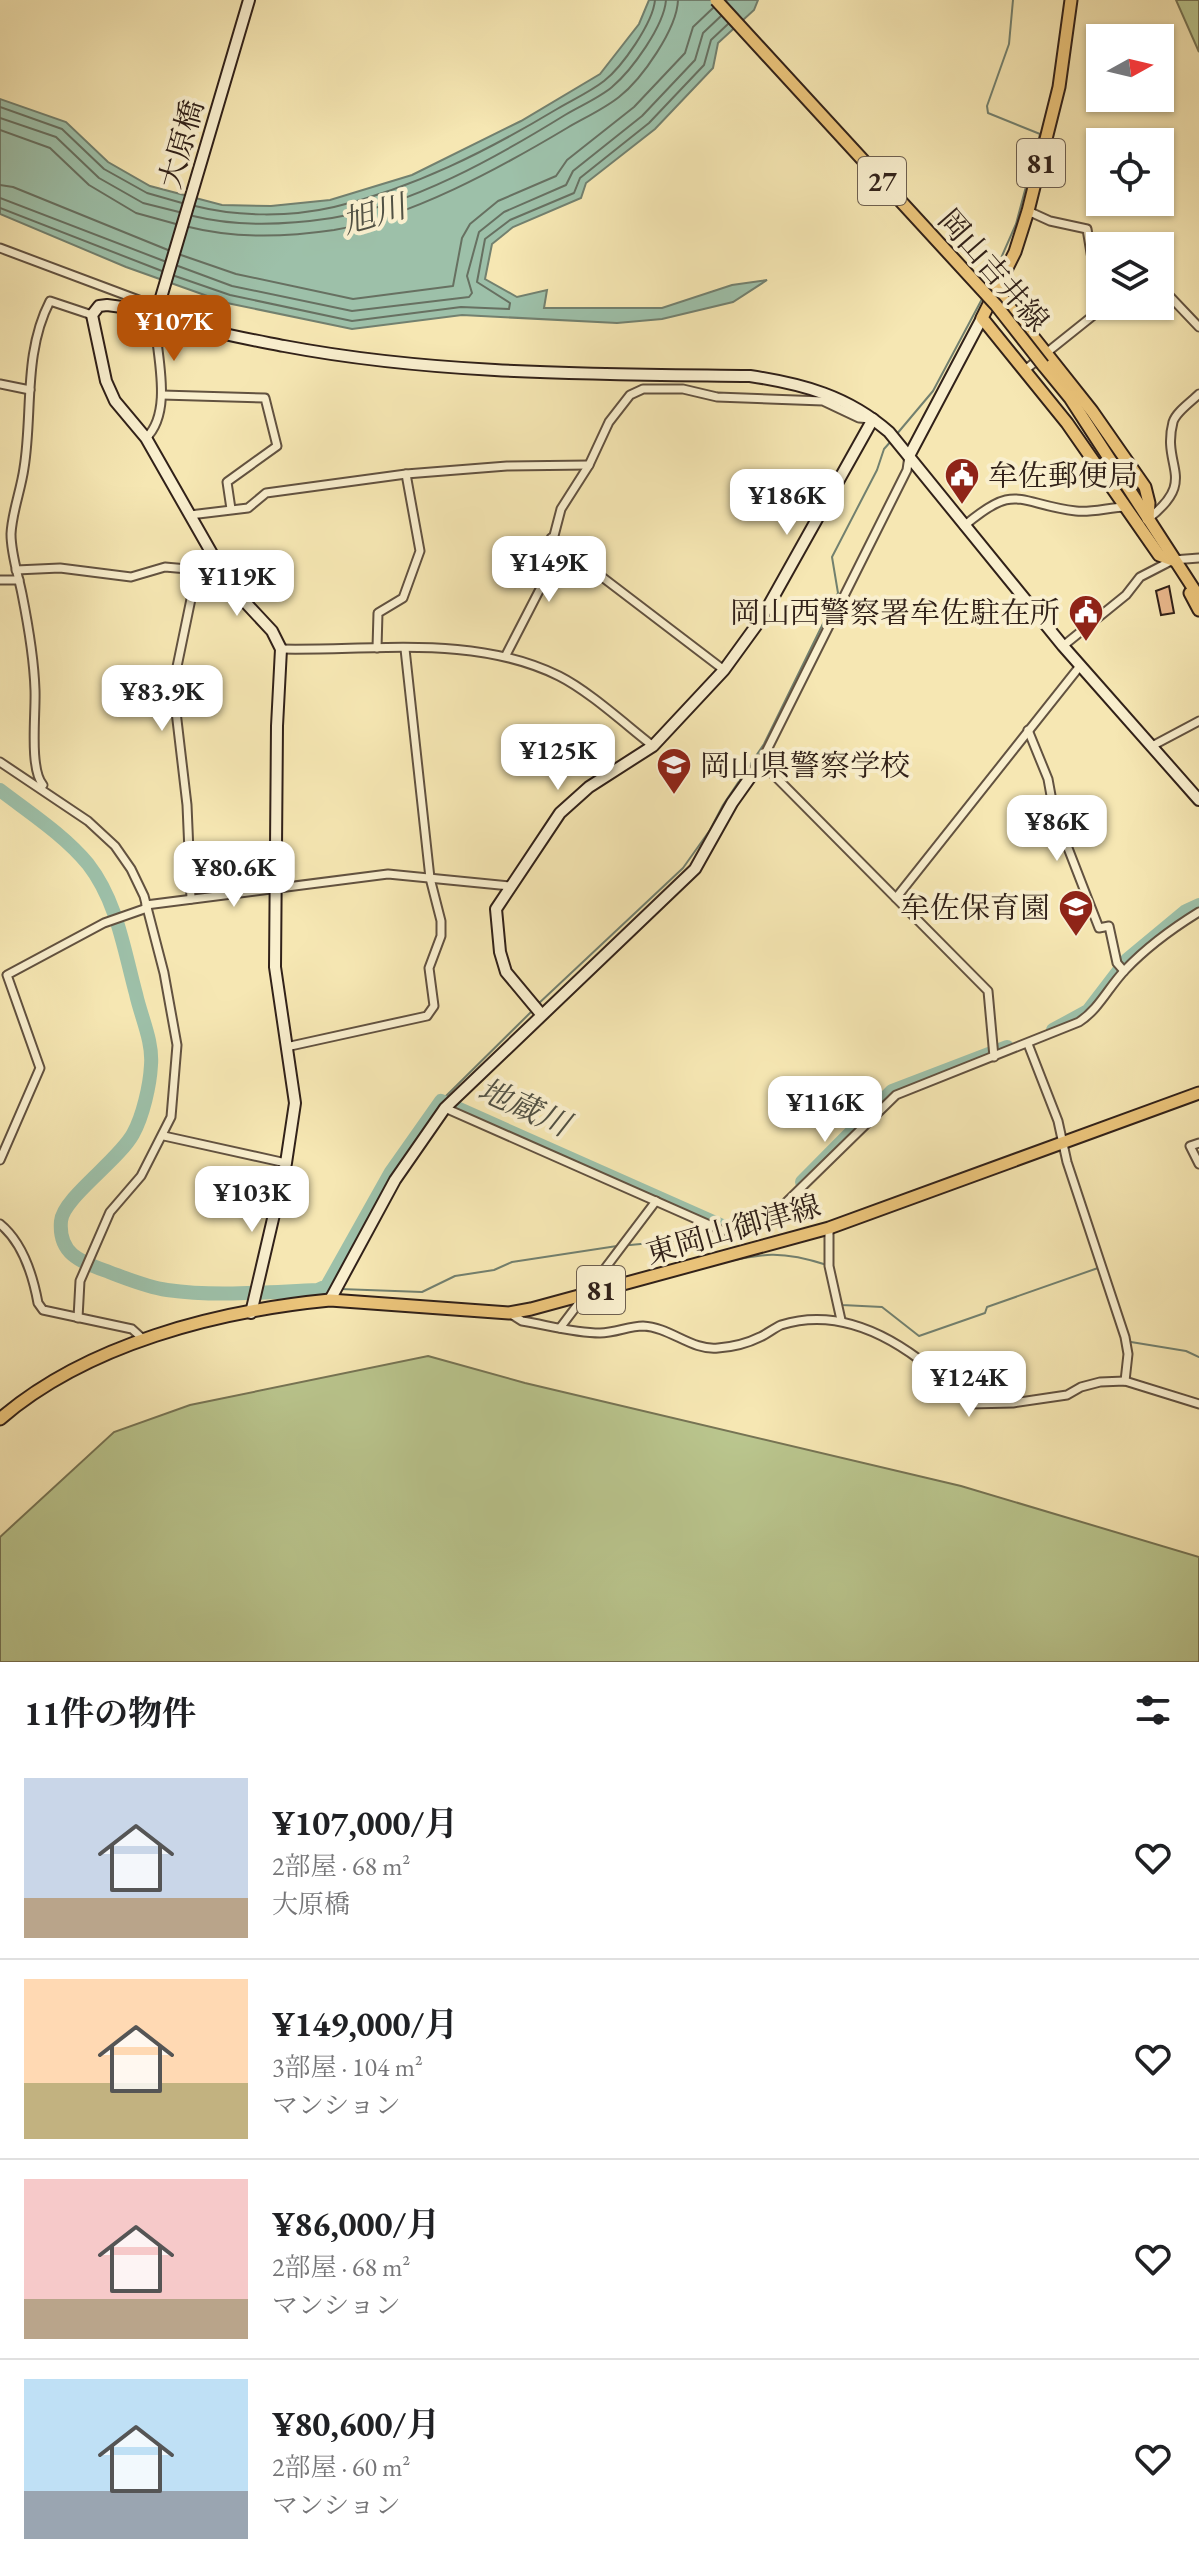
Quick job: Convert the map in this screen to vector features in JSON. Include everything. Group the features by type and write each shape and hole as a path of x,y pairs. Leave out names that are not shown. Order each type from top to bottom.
{"main road":[{"name":"岡山吉井線","path":"716,0 996,305 1070,398 1133,504 1148,519 1199,597"},
{"name":"81","path":"982,318 1015,252 1028,211 1059,87 1071,0"},
{"path":"996,290 1047,351 1145,487 1149,503 1148,519"},
{"path":"982,318 1133,504 1159,555 1173,560"},
{"name":"岡山吉井線","path":"1173,560 1199,610"},
{"name":"東岡山御津線","path":"0,1419 39,1389 85,1363 143,1339 251,1313 330,1300 509,1313 829,1228 1199,1093"}],"street":[{"name":"大原橋","path":"160,304 249,0"},
{"path":"1028,211 1050,221 1087,229 1088,232"},
{"path":"0,248 160,304"},
{"path":"50,793 38,780 35,685 16,570 12,524 25,465 34,348 50,301 92,315"},
{"path":"1174,301 1199,327"},
{"path":"92,315 99,306 152,311 160,304"},
{"path":"160,304 162,313 177,320 245,338 409,364 765,378 797,383 826,393 873,419 889,432 1063,646 1199,800"},
{"path":"92,315 115,401 146,438 221,572 272,631 281,649 274,888 275,967 295,1103 286,1163 251,1313"},
{"path":"330,1300 395,1180 445,1108 695,869 732,803 761,762 907,470 906,452 982,318"},
{"path":"1025,370 1087,320"},
{"path":"146,438 152,432 162,395 156,333"},
{"path":"0,384 30,390"},
{"path":"506,655 540,589 561,509 589,465 609,422 630,395 643,389 683,389 717,397 823,401 859,418 873,419"},
{"path":"1148,519 1169,504 1175,493 1178,480 1172,435 1174,419 1199,394"},
{"path":"162,395 265,398 277,446 227,482 231,509"},
{"path":"541,1014 506,972 500,952 496,909 560,813 589,787 653,746 724,670 761,619 873,419"},
{"path":"190,515 248,508 266,493 406,474 507,466 589,465"},
{"path":"377,648 378,613 403,598 420,551 406,474"},
{"path":"964,526 999,500 1025,500 1080,511 1133,504"},
{"path":"551,538 724,670"},
{"path":"1063,646 1126,595 1140,577 1173,560 1199,558"},
{"path":"16,570 60,568 131,577 165,567 221,572"},
{"path":"191,899 187,805 173,686 197,570"},
{"path":"0,580 19,580"},
{"path":"281,649 455,649 506,655 561,677 653,746"},
{"path":"286,1047 427,1016 434,1006 429,968 441,936 441,921 430,878 405,649"},
{"path":"896,898 1080,666"},
{"path":"1152,746 1199,721"},
{"path":"1028,730 1048,779 1054,812 1099,928 1109,926 1117,963 1124,971"},
{"path":"0,762 88,821 115,846 131,869 147,906 170,1001 177,1045 176,1087 164,1136 141,1176 110,1212 80,1281 78,1318"},
{"path":"761,762 988,991 994,1057"},
{"path":"0,1160 40,1068 7,975 112,919 147,906 388,874 510,886"},
{"path":"445,1108 721,1230 737,1231 763,1225 896,1095 1028,1044 1090,1015 1124,971 1178,924 1199,912"},
{"path":"1028,1044 1058,1121 1125,1337 1128,1354 1125,1381"},
{"path":"164,1136 286,1163"},
{"path":"1199,1143 1190,1146 1199,1164"},
{"path":"560,1328 656,1201"},
{"path":"0,1224 10,1232 19,1247 43,1310 132,1329 143,1339"},
{"path":"829,1228 829,1266 841,1320"},
{"path":"509,1313 522,1321 601,1333 641,1326 668,1331 702,1347 717,1349 760,1338 780,1326 813,1320 841,1320 884,1337 918,1356 969,1404 1013,1403 1067,1395 1100,1382 1125,1381 1199,1404"}],"shaded area":[{"path":"1176,0 1199,0 1199,52"},
{"path":"428,1356 525,1383 961,1486 1199,1557 1199,1662 0,1662 0,1537 114,1432 190,1405"}],"water":[{"name":"旭川","path":"649,0 758,0 754,10 718,43 713,68 655,129 586,183 581,198 513,227 492,244 485,279 517,297 547,290 544,308 662,308 732,285 767,280 733,302 662,319 617,323 462,315 352,329 227,303 126,267 0,214 0,99 66,122 108,162 150,186 222,205 271,206 330,200 412,175 521,121 600,74 639,24"}],"building":[{"path":"1169,586 1174,613 1161,615 1156,591"}],"waterway":[{"path":"987,290 1016,224 1040,134 988,113 987,106 1009,44 1013,0"},
{"path":"896,435 933,391 982,299"},
{"path":"537,1005 683,868 710,830 764,744 838,593 832,557 877,470 884,449 892,440"},
{"name":"地蔵川","path":"0,790 68,843 98,878 118,926 150,1047 148,1091 133,1134 71,1202 61,1221 63,1242 81,1260 167,1290 223,1294 318,1290 327,1286 391,1172 441,1101 722,1226 754,1223 779,1206"},
{"name":"地蔵川","path":"1053,1030 1088,1011 1127,960 1186,911 1199,905"},
{"path":"441,1101 533,1010"},
{"name":"地蔵川","path":"802,1182 892,1091 1007,1047"},
{"path":"627,1245 678,1241 687,1243 702,1256"},
{"path":"340,1289 422,1292 455,1276 494,1270 512,1262 617,1246"},
{"path":"716,1264 747,1257 784,1255 827,1265"},
{"path":"1104,1266 1115,1296"},
{"path":"840,1299 842,1305 882,1307 919,1336 985,1313 987,1307 1098,1268"},
{"path":"1131,1342 1186,1351 1199,1357"}],"place":[{"name":"牟佐郵便局","path":"962,506"},
{"name":"岡山西警察署牟佐駐在所","path":"1086,643"},
{"name":"岡山県警察学校","path":"674,796"},
{"name":"牟佐保育園","path":"1076,938"}]}
